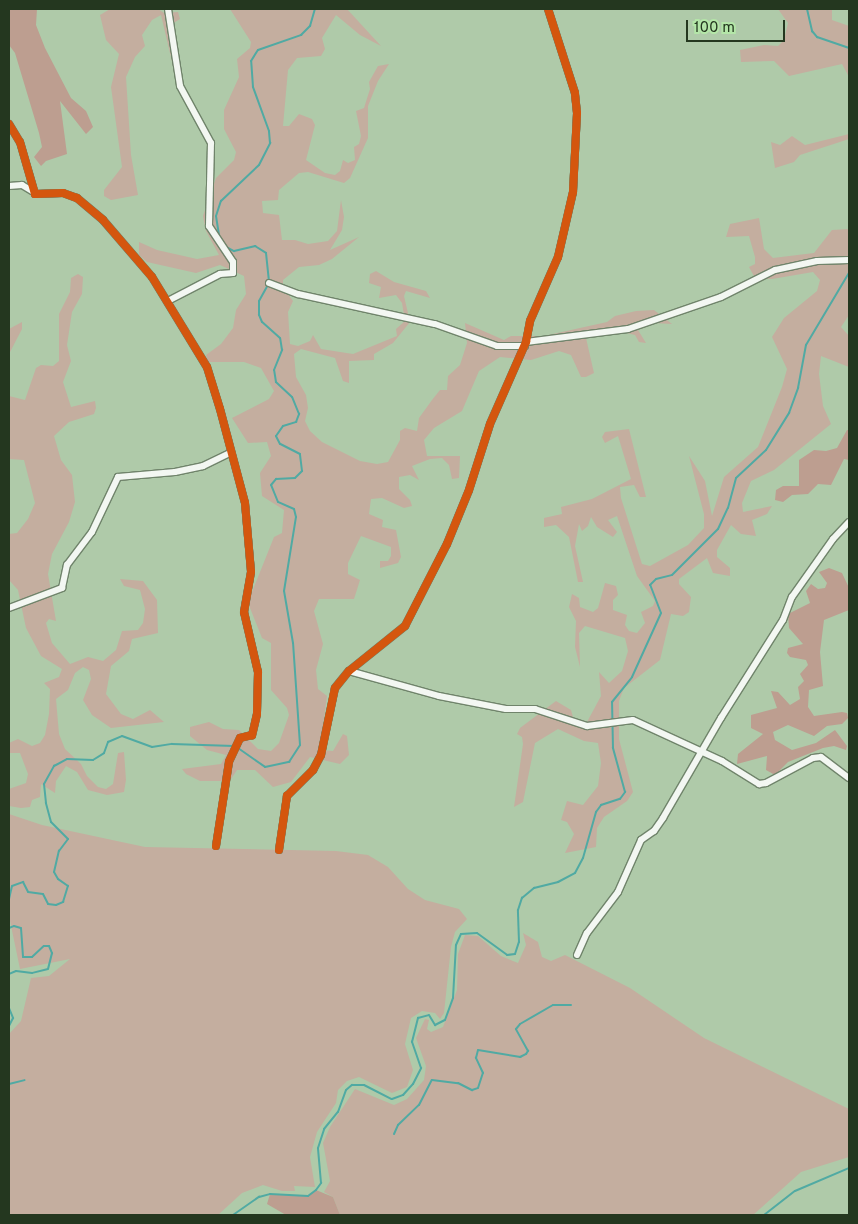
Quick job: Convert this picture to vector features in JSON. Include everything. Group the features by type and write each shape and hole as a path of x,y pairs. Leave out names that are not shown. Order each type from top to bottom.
{"street":[{"path":"168,9 180,86 211,143 210,226 233,262 233,273 220,274 168,302"},
{"path":"279,850 287,796 313,770 321,755 330,701 335,688 349,671 405,626 447,544 469,490 490,424 526,344 530,321 558,257 573,192 577,113 574,93 548,9"},
{"path":"9,124 20,142 35,194"},
{"path":"9,186 22,185 35,194 49,196 63,193 78,198 103,220 168,302 207,367 244,503 251,572 244,612 258,672 257,714 252,735 240,738 229,762 216,846"},
{"path":"269,282 298,294 435,324 497,346 526,344 628,329 721,297 775,270 824,260 849,260"},
{"path":"9,608 62,588 67,565 92,532 118,476 175,472 203,466 230,453"},
{"path":"577,955 587,933 618,892 641,840 654,831 663,818 783,620 792,597 833,539 849,522"},
{"path":"349,671 439,696 506,709 535,709 587,726 633,720 701,753 722,761 759,784 766,784 813,758 821,757 849,778"}],"shaded area":[{"path":"9,9 37,9 36,25 45,48 71,98 86,111 93,127 86,134 60,101 67,154 46,161 41,166 34,157 42,147 39,133 15,53 9,45"},
{"path":"110,9 158,9 164,13 178,12 180,19 172,24 174,70 161,15 152,20 142,35 145,46 135,57 126,77 131,155 138,195 111,200 104,196 104,190 122,167 111,87 119,54 106,40 100,15"},
{"path":"230,9 347,9 381,46 360,35 336,15 322,38 325,49 321,56 297,58 288,70 283,126 289,126 299,114 312,119 315,125 306,160 325,173 335,175 340,171 343,160 348,163 355,160 354,147 359,144 361,136 356,111 364,108 370,89 369,82 378,66 389,64 378,81 368,106 368,138 350,178 344,183 308,172 299,173 279,190 278,200 262,201 263,213 279,215 282,240 295,240 308,244 328,241 337,231 341,200 344,217 342,230 330,250 359,237 332,259 319,265 299,267 283,280 283,287 293,301 288,312 290,344 298,346 310,341 313,335 321,349 353,354 397,336 396,329 405,321 402,303 396,295 379,298 381,287 369,283 370,274 376,271 394,282 426,291 430,298 406,291 404,296 410,322 393,343 374,354 374,360 349,361 349,383 343,381 335,358 301,349 294,354 296,377 306,395 308,408 305,421 310,431 322,442 360,461 377,464 388,462 400,440 400,431 405,428 417,431 419,418 432,400 440,390 447,390 448,376 460,365 467,343 465,323 504,340 511,336 544,336 607,322 615,316 636,311 654,310 672,324 654,323 638,330 646,343 639,342 635,335 622,332 586,338 594,373 586,377 581,377 571,355 559,351 531,360 500,357 479,371 462,411 434,428 424,440 427,456 460,456 459,478 452,479 449,465 442,458 430,459 412,466 419,480 410,475 399,477 399,489 410,500 412,506 404,508 382,498 371,499 369,514 383,520 382,527 396,530 401,557 398,563 380,568 380,561 388,561 391,556 391,547 361,536 348,563 348,574 360,580 354,599 319,599 314,611 323,644 316,670 318,689 327,696 320,750 333,751 343,734 347,736 349,755 340,764 310,757 291,782 273,787 255,770 237,770 231,779 223,781 200,781 186,774 182,769 221,764 226,755 207,750 190,736 190,727 209,722 223,729 239,730 258,749 271,751 279,743 289,715 287,708 271,690 271,643 262,638 250,608 250,597 274,537 282,533 284,510 262,496 260,473 271,456 267,442 248,443 232,418 269,399 274,391 261,368 244,362 208,362 206,355 221,344 233,328 236,310 246,294 244,276 220,265 196,273 147,262 139,255 139,242 157,250 197,259 219,255 206,231 203,216 216,178 234,160 236,152 224,129 224,110 239,77 237,59 250,48 251,42"},
{"path":"778,9 832,9 832,20 849,26 849,77 842,64 789,76 774,61 741,62 740,50 764,45 778,46 784,40 788,23"},
{"path":"849,134 849,139 800,155 794,162 775,168 771,142 780,145 792,136 805,145"},
{"path":"759,218 764,249 773,258 814,253 832,230 849,229 849,315 841,327 849,336 849,367 821,356 819,374 823,406 831,424 774,470 751,481 742,503 743,512 772,506 767,514 752,520 756,536 741,534 731,525 717,550 717,557 730,568 730,576 713,573 707,558 679,579 679,584 691,597 689,612 683,616 671,614 660,660 624,688 619,701 619,739 633,792 627,801 604,817 597,828 596,847 565,853 574,834 567,822 561,820 567,801 583,805 598,786 601,763 598,743 584,741 558,729 535,743 523,802 514,807 523,744 522,737 517,734 520,728 556,701 571,710 575,724 587,722 601,696 599,672 609,683 622,671 628,651 625,638 585,626 579,633 580,667 575,647 576,621 569,607 572,594 579,598 580,607 593,612 598,608 605,583 616,586 618,595 613,600 613,610 627,615 625,625 629,631 637,633 645,623 641,612 653,606 655,601 637,576 617,516 608,520 617,532 613,537 597,527 591,517 588,526 582,531 579,524 575,546 583,582 578,582 569,537 556,525 544,527 544,518 562,514 561,507 592,499 631,479 618,436 605,443 602,437 605,432 629,429 646,497 640,497 634,485 620,487 621,498 642,564 650,566 688,545 704,528 704,514 689,456 705,481 712,516 724,477 758,447 782,387 787,369 772,337 784,318 817,291 820,280 813,272 772,279 755,278 749,267 755,264 755,257 749,236 726,237 730,224"},
{"path":"78,274 83,277 82,294 72,312 67,345 71,361 63,382 71,407 95,401 96,408 94,414 69,422 54,436 61,460 72,475 75,502 69,522 52,554 48,574 56,621 49,619 46,623 52,643 70,664 88,657 103,661 116,650 122,631 138,630 143,623 145,609 140,590 124,586 120,579 143,581 157,600 158,633 132,639 129,651 111,666 106,694 121,714 133,719 150,710 164,722 111,728 92,715 83,700 91,679 89,670 83,667 75,673 68,690 56,699 59,734 65,749 81,764 87,776 98,787 106,789 113,784 118,753 124,752 126,780 124,792 107,795 88,790 77,772 66,766 56,781 55,793 41,784 40,797 32,800 30,807 21,808 9,806 9,789 26,783 28,774 20,753 9,753 9,743 18,739 32,746 40,743 45,735 49,714 50,689 44,683 59,677 62,669 41,656 26,628 18,590 9,580 9,534 17,533 28,519 35,503 24,460 9,459 9,396 25,400 36,368 41,365 53,366 59,361 59,314 70,292 71,278"},
{"path":"22,322 22,329 9,354 9,329"},
{"path":"847,430 849,430 849,460 844,459 831,485 818,484 808,494 792,495 783,502 775,500 776,490 783,486 799,486 799,460 814,450 826,451 837,448"},
{"path":"829,568 842,573 849,588 849,610 824,620 820,652 823,686 809,690 808,707 814,716 842,712 847,713 848,718 842,724 827,726 814,736 788,725 773,732 775,740 792,750 816,743 835,730 847,746 846,750 834,746 823,748 788,762 775,775 766,770 767,756 737,764 738,754 763,734 751,728 751,715 777,708 771,691 778,692 790,705 800,699 798,687 804,681 800,674 808,665 806,660 790,657 787,653 788,648 803,644 789,628 788,614 810,603 806,591 811,584 818,589 825,588 827,583 819,572"},
{"path":"9,814 42,825 145,847 336,851 368,855 388,867 408,889 425,900 459,909 467,919 455,932 451,947 444,1013 440,1019 435,1013 422,1011 411,1018 405,1044 413,1070 407,1087 392,1093 359,1077 347,1081 338,1090 336,1103 317,1132 310,1157 315,1187 294,1186 295,1191 282,1191 263,1185 242,1193 218,1215 9,1215 9,1034 21,1021 31,978 49,976 70,959 20,969 9,916"},
{"path":"523,933 538,942 542,957 551,961 565,955 630,988 704,1038 849,1109 849,1157 801,1172 753,1215 340,1215 333,1197 324,1192 330,1181 323,1143 330,1127 355,1089 394,1105 407,1099 424,1080 426,1066 416,1038 425,1019 429,1020 427,1029 431,1032 443,1027 457,990 458,954 465,935 478,936 501,956 518,963 526,945"},
{"path":"316,1190 333,1197 340,1215 286,1215 267,1204 270,1194 308,1196"}],"waterway":[{"path":"219,235 216,216 221,201 259,165 270,143 269,131 253,87 251,61 258,50 301,35 310,26 315,9"},
{"path":"807,9 812,31 817,37 849,48"},
{"path":"226,247 234,251 255,246 266,253 269,280"},
{"path":"233,1215 259,1197 270,1194 308,1196 316,1190 321,1183 318,1148 324,1129 338,1112 346,1090 352,1085 364,1085 392,1099 403,1095 413,1084 421,1068 412,1042 418,1018 429,1015 435,1025 445,1020 453,998 456,945 461,934 477,933 507,955 515,954 519,942 518,910 522,898 534,888 558,882 575,873 583,858 596,812 601,805 620,799 625,792 613,748 612,702 632,677 661,613 650,585 656,579 672,575 718,529 728,508 736,478 766,450 789,413 798,388 806,345 849,273"},
{"path":"238,748 265,767 289,762 300,745 293,643 284,591 296,517 294,509 278,502 271,485 276,479 295,478 302,471 300,454 280,444 276,436 283,426 296,422 299,414 292,397 276,382 274,370 282,350 280,338 262,322 259,315 259,301 268,285"},
{"path":"9,899 12,886 23,882 28,892 43,894 48,904 56,905 63,902 68,886 58,879 54,872 59,851 68,839 51,822 44,784 54,766 67,759 93,760 104,753 108,742 122,736 152,747 172,744 234,746"},
{"path":"9,928 14,926 21,928 23,957 32,957 44,946 49,946 52,953 48,969 32,973 16,971 9,974"},
{"path":"394,1134 398,1125 419,1105 432,1080 458,1083 472,1090 478,1088 483,1073 476,1058 478,1050 520,1057 528,1051 516,1029 520,1024 553,1005 571,1005"},
{"path":"9,1008 13,1018 9,1026"},
{"path":"9,1084 25,1080"},
{"path":"764,1215 795,1191 849,1168"}],"cycle path":[{"path":"279,850 287,796 313,770 321,755 335,688 349,671 405,626 447,544 469,490 490,424 526,342 530,321 558,257 573,192 577,113 575,93 548,9"},
{"path":"9,124 20,142 35,194 63,193 77,198 103,220 152,277 207,367 220,409 245,503 251,572 244,612 258,672 257,714 252,735 240,738 229,762 216,846"}]}
